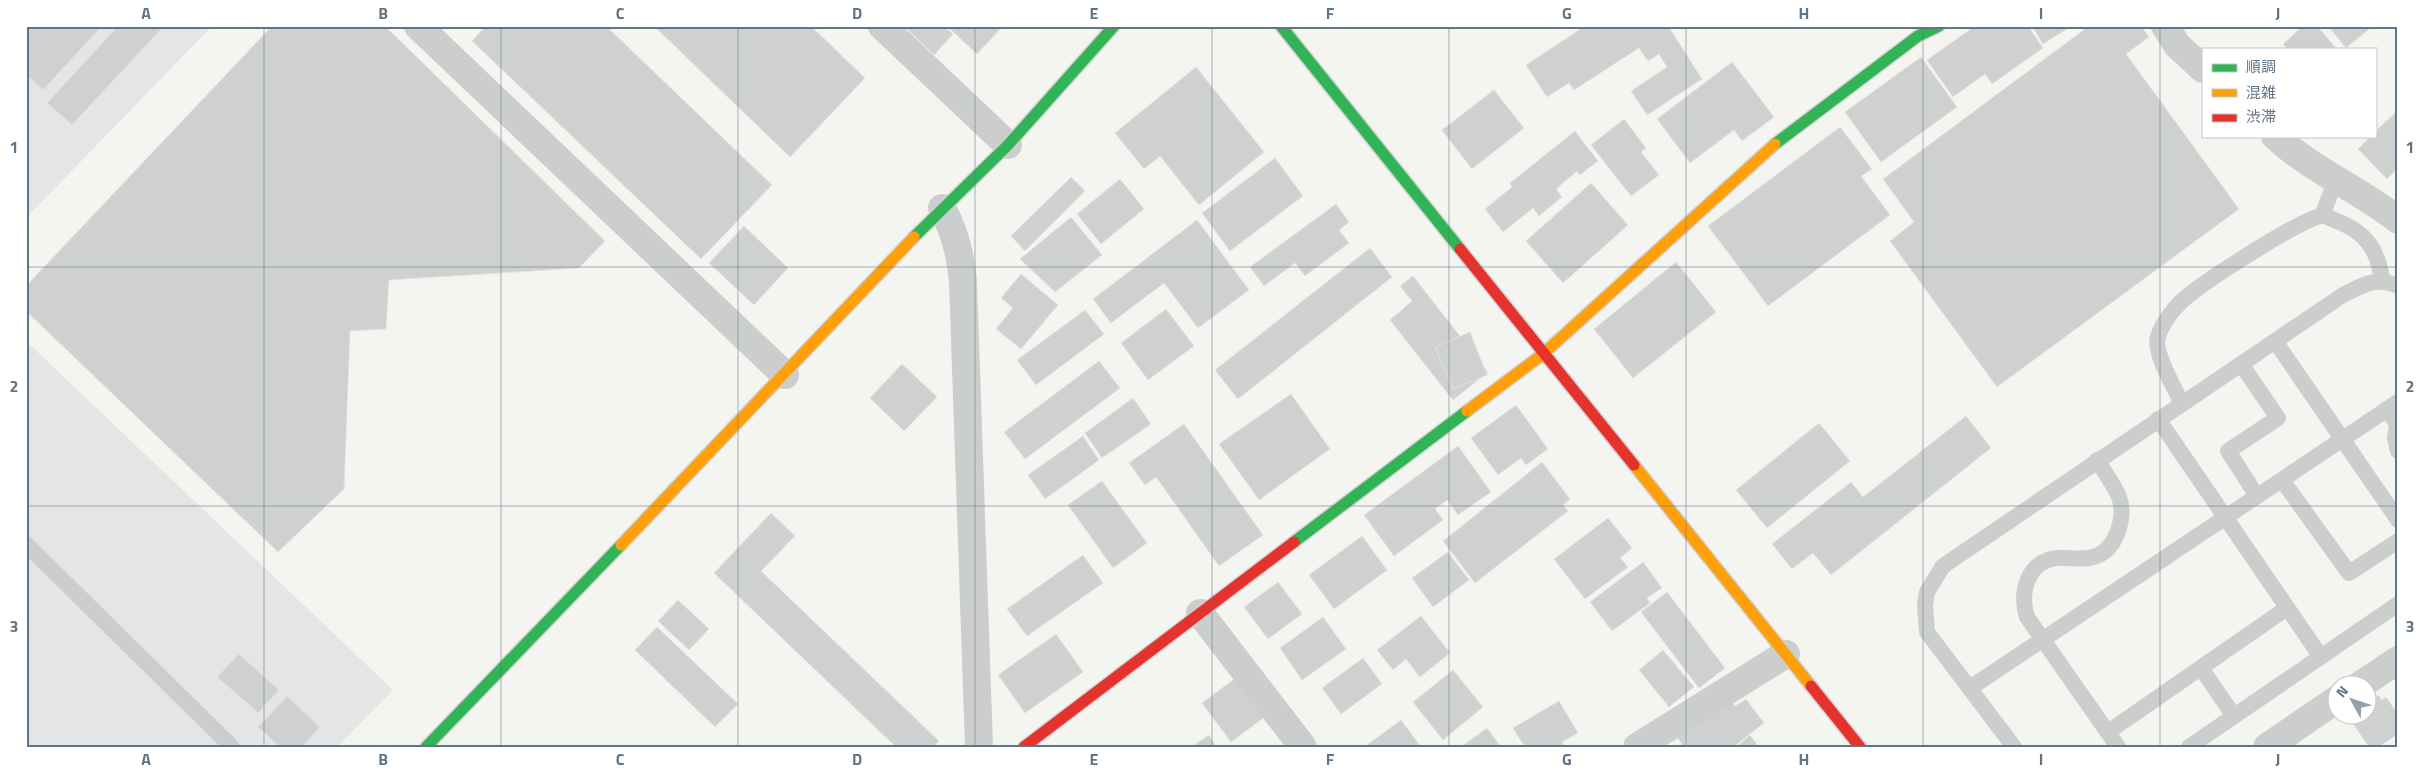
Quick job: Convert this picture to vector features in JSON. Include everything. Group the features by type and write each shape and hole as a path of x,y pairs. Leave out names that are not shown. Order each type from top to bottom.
{"street":[{"path":"418,26 785,375"},
{"path":"882,26 1008,145"},
{"path":"426,747 785,375 942,208 1008,145 1114,26"},
{"path":"1280,26 1860,747"},
{"path":"2165,26 2177,45 2202,68"},
{"path":"1024,747 1543,354 1772,146 1923,30"},
{"path":"2277,138 2294,155 2373,200 2398,220"},
{"path":"942,208 956,240 962,261 979,747"},
{"path":"1200,613 1303,747"},
{"path":"1637,747 1786,654"},
{"path":"2376,678 2395,668"},
{"path":"2267,747 2326,707"}],"lane":[{"path":"2322,216 2336,179"},
{"path":"2182,404 2162,363 2157,338 2163,325 2189,295 2299,223 2322,216 2344,224 2361,234 2372,246 2380,261 2382,280"},
{"path":"2014,747 1927,632 1925,605 1927,592 1943,566 2343,295 2360,286 2382,280 2398,286"},
{"path":"2275,341 2398,520"},
{"path":"2241,364 2278,418 2228,451 2257,496"},
{"path":"1970,688 2392,406 2397,424 2395,438 2398,451"},
{"path":"2158,420 2321,657"},
{"path":"2097,460 2120,498 2118,533 2104,553 2096,557 2047,560 2038,567 2026,582 2023,595 2026,611 2118,747"},
{"path":"2282,480 2349,573 2398,541"},
{"path":"26,544 232,747"},
{"path":"2189,747 2398,604"},
{"path":"2108,732 2287,608"},
{"path":"2201,668 2234,716"}],"shaded area":[{"path":"26,26 212,26 26,218"},
{"path":"26,341 393,690 337,747 26,747"}],"building":[{"path":"26,26 102,26 43,90 26,75"},
{"path":"118,26 164,26 72,125 47,103"},
{"path":"272,26 385,26 605,241 579,268 389,280 386,329 350,331 344,489 278,552 26,311 26,286"},
{"path":"486,26 606,26 772,185 701,259 472,41"},
{"path":"654,26 811,26 865,78 790,157"},
{"path":"904,26 944,26 953,34 934,55"},
{"path":"947,26 1003,26 977,54"},
{"path":"1585,26 1668,26 1702,79 1647,115 1631,91 1667,67 1659,54 1648,61 1639,48 1574,90 1569,83 1547,97 1526,65"},
{"path":"1975,26 2028,26 2043,48 1992,84 1985,74 1953,97 1927,60"},
{"path":"2032,26 2065,26 2067,29 2043,44"},
{"path":"2089,26 2141,26 2149,37 2126,54 2239,209 1997,387 1890,241 1914,222 1883,179"},
{"path":"2303,26 2317,26 2336,48 2286,48 2283,44"},
{"path":"2328,26 2373,26 2346,48"},
{"path":"1921,57 1957,107 1881,162 1845,112"},
{"path":"1732,62 1774,117 1742,141 1734,130 1690,163 1657,119"},
{"path":"1196,67 1264,152 1199,205 1160,156 1144,169 1115,133"},
{"path":"1494,90 1524,128 1472,169 1442,130"},
{"path":"2398,110 2398,168 2387,179 2358,149 2369,138 2376,138 2376,131"},
{"path":"1624,119 1646,148 1641,152 1659,175 1631,196 1591,145"},
{"path":"1840,127 1872,169 1861,176 1890,215 1768,306 1708,226"},
{"path":"1575,131 1598,161 1580,175 1577,171 1556,189 1562,197 1539,216 1533,208 1503,232 1485,209 1512,187 1510,183"},
{"path":"1275,158 1303,196 1230,251 1202,213"},
{"path":"1071,177 1085,191 1025,251 1011,236"},
{"path":"1120,179 1144,209 1101,244 1077,214"},
{"path":"1591,183 1628,225 1563,283 1526,241"},
{"path":"1336,204 1349,222 1339,230 1349,243 1305,276 1295,263 1264,286 1250,267"},
{"path":"1071,217 1102,255 1055,292 1020,259"},
{"path":"1197,220 1249,290 1198,328 1164,283 1111,323 1093,299"},
{"path":"744,226 788,268 754,305 709,263"},
{"path":"1370,248 1392,277 1238,399 1215,370"},
{"path":"1676,262 1716,312 1633,378 1594,329"},
{"path":"1021,274 1058,305 1021,349 996,329 1013,308 1001,298"},
{"path":"1413,276 1488,372 1453,400 1390,320 1412,301 1400,286"},
{"path":"1166,309 1194,346 1148,380 1121,343"},
{"path":"1085,310 1104,334 1036,385 1017,360"},
{"path":"1470,332 1487,375 1453,389 1435,347"},
{"path":"1099,361 1120,388 1025,459 1004,432"},
{"path":"902,364 937,397 904,431 870,398"},
{"path":"1291,394 1330,449 1259,500 1219,444"},
{"path":"1133,398 1151,424 1102,458 1085,433"},
{"path":"1516,405 1548,449 1526,465 1521,458 1498,475 1471,438"},
{"path":"1966,416 1991,448 1831,575 1813,553 1792,569 1772,544 1851,482 1863,497"},
{"path":"1819,423 1850,461 1767,528 1736,490"},
{"path":"1184,424 1263,535 1219,566 1156,477 1145,485 1129,463"},
{"path":"1083,436 1099,460 1045,499 1028,475"},
{"path":"1458,446 1491,492 1458,515 1447,500 1435,509 1443,520 1394,556 1364,515"},
{"path":"1542,462 1570,499 1563,505 1568,511 1475,583 1443,541"},
{"path":"1102,481 1147,543 1113,568 1068,505"},
{"path":"771,513 795,536 761,571 939,741 933,747 896,747 714,573"},
{"path":"1608,518 1632,548 1620,558 1628,567 1585,599 1554,559"},
{"path":"1362,536 1387,570 1334,609 1309,575"},
{"path":"1448,552 1469,580 1433,607 1412,578"},
{"path":"1083,555 1103,583 1027,636 1007,609"},
{"path":"1643,562 1662,588 1647,598 1650,603 1612,631 1590,602"},
{"path":"1278,582 1302,614 1268,639 1244,607"},
{"path":"1667,592 1725,668 1699,688 1641,612"},
{"path":"678,600 709,629 689,650 658,621"},
{"path":"1421,616 1450,653 1420,677 1406,659 1393,670 1377,650"},
{"path":"1323,617 1346,649 1302,680 1280,648"},
{"path":"657,627 738,704 715,727 635,650"},
{"path":"1056,634 1083,672 1025,713 998,675"},
{"path":"1663,650 1694,687 1669,707 1639,670"},
{"path":"239,654 279,690 258,713 217,677"},
{"path":"1363,658 1382,684 1341,714 1322,688"},
{"path":"1453,670 1483,707 1443,740 1413,702"},
{"path":"1237,677 1266,716 1231,742 1202,703"},
{"path":"2378,695 2382,700 2386,697 2398,714 2398,734 2378,747 2369,747 2355,726 2376,726 2376,696"},
{"path":"287,696 320,727 302,747 280,747 258,727"},
{"path":"1729,698 1735,706 1746,699 1764,723 1733,747 1679,747 1682,744 1677,737"},
{"path":"1559,701 1578,733 1562,742 1565,747 1525,747 1513,728"},
{"path":"1401,720 1421,747 1364,747"},
{"path":"1487,728 1501,747 1461,747"},
{"path":"1209,735 1216,747 1191,747"},
{"path":"1750,735 1759,747 1736,747"}],"traffic: fast":[{"path":"914,237 1008,145 1114,26"},
{"path":"1281,26 1460,249"},
{"path":"1775,144 1918,36 1939,26"},
{"path":"1294,542 1467,411"},
{"path":"426,747 621,545"}],"traffic: slow":[{"path":"1467,411 1543,354 1775,144"},
{"path":"621,545 914,237"},
{"path":"1634,465 1811,686"}],"traffic: jam":[{"path":"1460,249 1634,465"},
{"path":"1024,747 1294,542"},
{"path":"1811,686 1860,747"}]}
